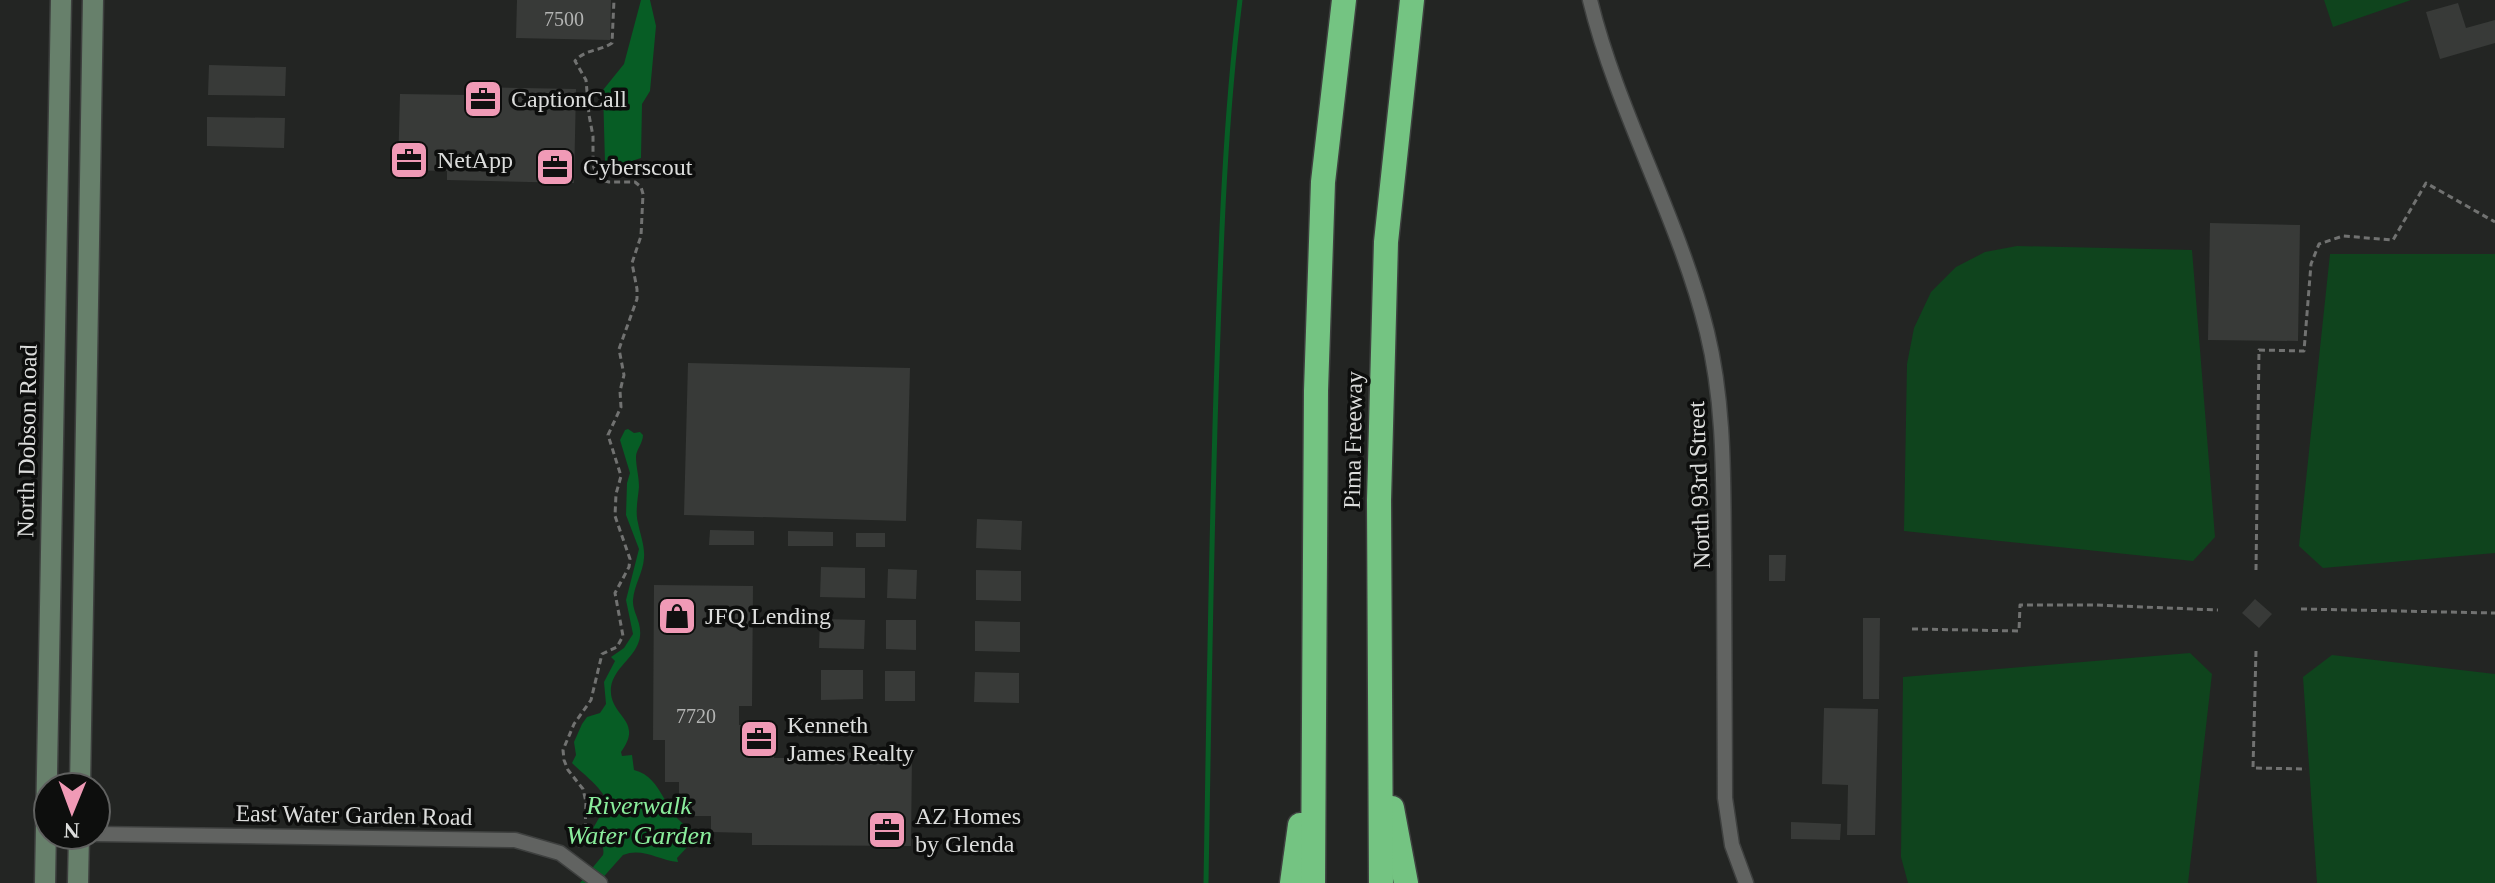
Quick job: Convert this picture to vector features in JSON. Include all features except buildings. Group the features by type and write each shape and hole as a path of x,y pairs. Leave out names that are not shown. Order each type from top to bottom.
{"highway":[{"name":"Pima Freeway","path":"1313,883 1316,391 1323,182 1344,0"},
{"name":"Pima Freeway","path":"1381,883 1379,500 1386,242 1412,0"},
{"path":"1380,722 1390,799 1406,883"},
{"path":"1292,883 1312,731"}],"street":[{"name":"North Dobson Road","path":"48,771 61,0"},
{"path":"80,771 93,0"},
{"name":"North 93rd Street","path":"1590,0 1634,129 1687,260 1715,372 1723,439 1725,798 1732,845 1746,883"},
{"name":"East Water Garden Road","path":"112,834 515,840 560,853 600,883"},
{"name":"North Dobson Road","path":"45,883 46,851"},
{"path":"78,883 79,851"}],"path":[{"path":"574,863 585,836 586,802 583,789 568,770 563,750 574,724 591,700 602,654 617,647 623,636 615,593 630,559 615,516 621,476 608,435 621,407 620,391 624,375 619,349 637,299 632,263 641,236 643,194 635,182 609,182 601,180 596,174 586,80 575,61 612,43 614,0"},
{"path":"2256,570 2259,350 2304,351 2311,264 2319,244 2343,236 2393,240 2426,183 2495,222"},
{"path":"1912,629 2019,631 2020,605 2218,610"},
{"path":"2301,609 2495,613"},
{"path":"2256,651 2253,768 2306,769"}],"shaded area":[{"path":"2324,0 2411,0 2333,27"},
{"path":"2017,246 2192,250 2215,537 2193,561 1904,531 1907,364 1914,328 1931,292 1956,267 1985,252"},
{"path":"2330,254 2495,254 2495,553 2323,568 2299,546"},
{"path":"2190,653 2212,674 2188,883 1908,883 1901,857 1903,677"},
{"path":"2332,655 2495,674 2495,883 2317,883 2303,677"}],"water":[{"path":"641,0 650,0 656,26 650,91 642,104 641,158 626,163 619,170 605,163 603,90 624,64"},
{"name":"Riverwalk Water Garden","path":"628,429 643,435 636,457 639,487 637,514 644,558 633,600 640,635 633,653 613,680 612,697 628,725 622,756 632,755 634,770 652,780 675,815 691,828 691,843 677,858 678,862 630,853 623,855 598,883 580,883 603,855 602,844 592,830 599,818 609,811 601,791 572,763 576,755 574,742 587,717 600,713 606,704 604,682 615,661 611,657 624,648 633,634 626,600 639,549 626,515 630,473 620,440"}],"waterway":[{"path":"1206,883 1220,271 1227,135 1240,0"}],"place":[{"name":"CaptionCall","path":"483,99"},
{"name":"NetApp","path":"409,160"},
{"name":"Cyberscout","path":"555,167"},
{"name":"JFQ Lending","path":"677,616"},
{"name":"Kenneth James Realty","path":"759,739"},
{"name":"AZ Homes by Glenda","path":"887,830"}]}
